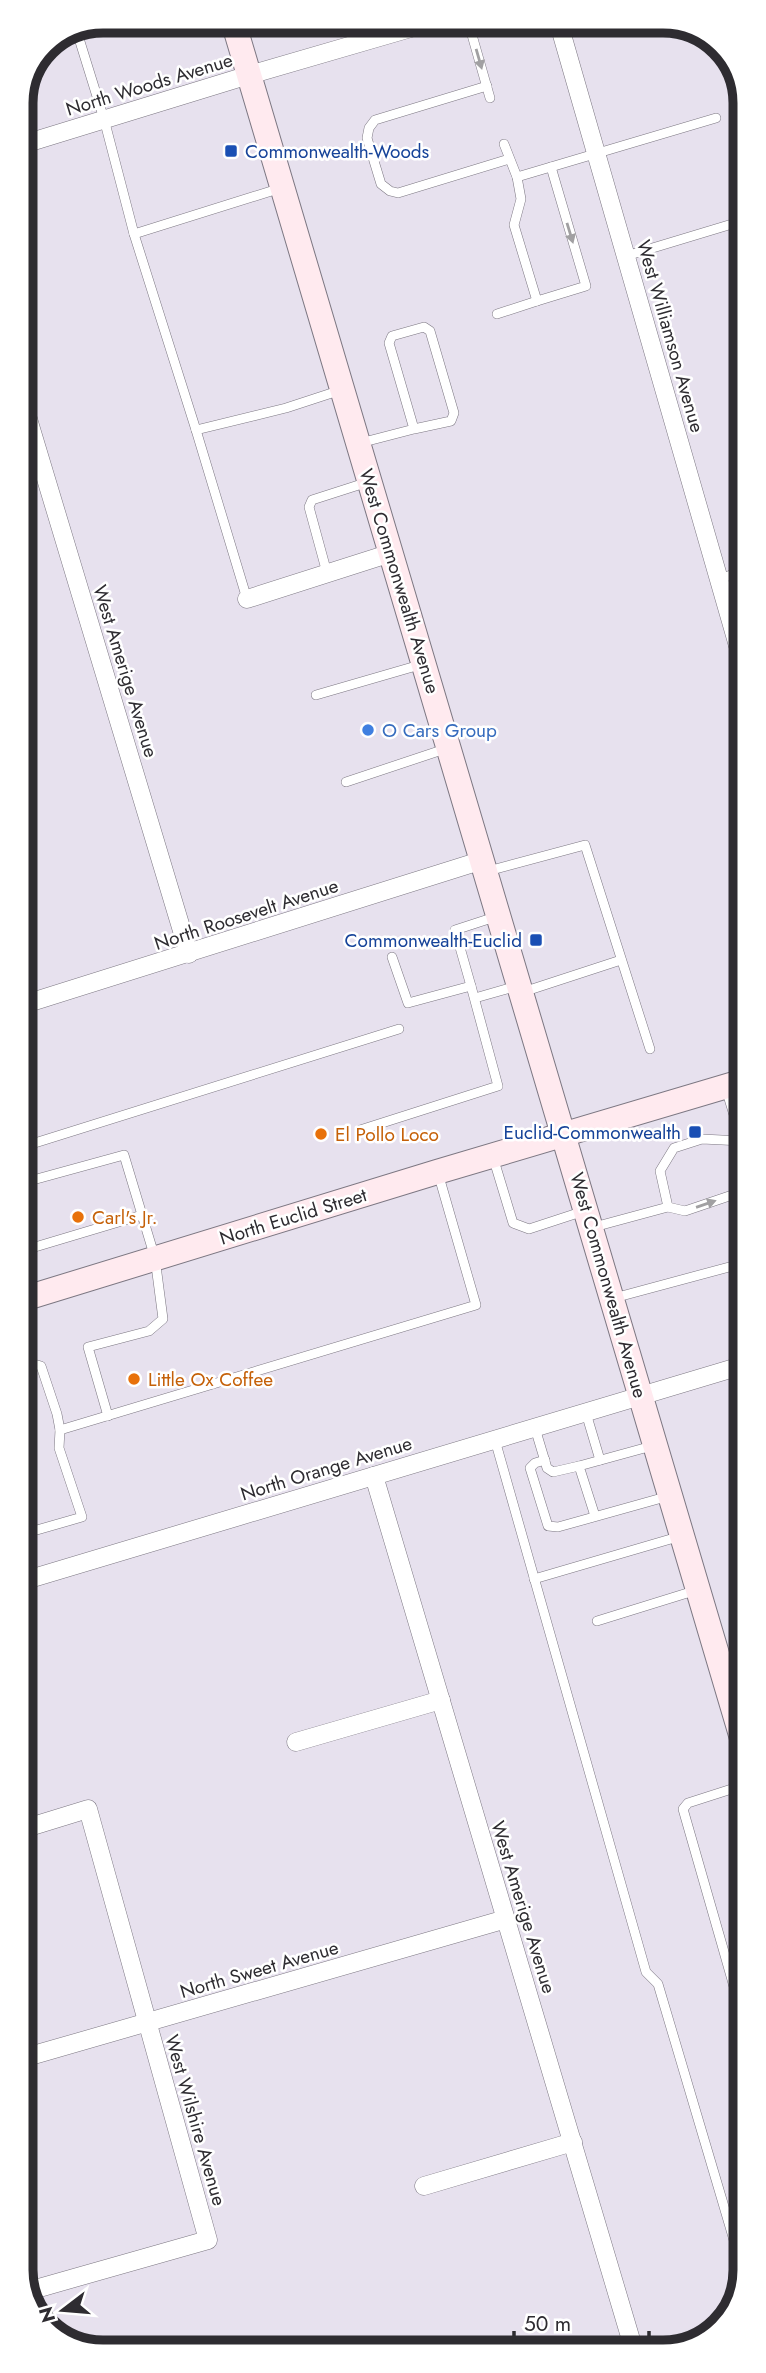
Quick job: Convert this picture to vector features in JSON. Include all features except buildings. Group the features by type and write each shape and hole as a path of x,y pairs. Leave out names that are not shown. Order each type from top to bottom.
{"main road":[{"name":"West Commonwealth Avenue","path":"237,33 733,1707"},
{"name":"North Euclid Street","path":"33,1295 437,1171 733,1084"}],"street":[{"name":"North Woods Avenue","path":"33,141 394,33"},
{"name":"West Williamson Avenue","path":"561,33 733,628"},
{"name":"West Amerige Avenue","path":"33,436 189,954"},
{"path":"247,599 391,553"},
{"name":"North Roosevelt Avenue","path":"33,1003 485,866"},
{"name":"North Orange Avenue","path":"33,1578 733,1368"},
{"name":"West Amerige Avenue","path":"374,1476 631,2340"},
{"path":"296,1742 441,1700"},
{"name":"West Wilshire Avenue","path":"33,1826 88,1809 208,2240 36,2289"},
{"name":"North Sweet Avenue","path":"33,2055 506,1919"},
{"path":"424,2186 573,2142"}],"lane":[{"path":"472,33 491,98"},
{"path":"79,38 104,119 134,234 247,599"},
{"path":"487,86 375,120 369,128 367,138 370,150 381,184 390,191 398,192 509,159"},
{"path":"517,177 716,118"},
{"path":"504,144 517,177 521,198 514,225 537,301"},
{"path":"497,314 586,286 551,167"},
{"path":"134,234 282,188"},
{"path":"626,256 733,224"},
{"path":"359,443 450,421 454,413 430,331 424,327 392,337 388,343 414,429"},
{"path":"196,430 286,408 343,390"},
{"path":"327,573 309,508 312,500 370,481"},
{"path":"719,579 733,574"},
{"path":"316,695 424,663"},
{"path":"346,782 449,747"},
{"path":"485,866 584,845 650,1049"},
{"path":"360,1130 498,1086 455,930 499,915"},
{"path":"392,957 408,1003 471,986"},
{"path":"475,998 521,989 621,961"},
{"path":"33,1144 399,1029"},
{"path":"668,1207 660,1171 674,1148 702,1139 733,1141"},
{"path":"33,1181 124,1155 155,1258 163,1319 149,1331 88,1347 108,1416"},
{"path":"493,1155 513,1223 528,1229 668,1207 685,1211 733,1195"},
{"path":"60,1430 477,1305 437,1171"},
{"path":"33,1248 142,1215"},
{"path":"613,1298 733,1266"},
{"path":"33,1364 41,1366 57,1414 59,1448 82,1517 33,1531"},
{"path":"586,1413 600,1460"},
{"path":"535,1428 547,1468 553,1472 656,1445"},
{"path":"495,1440 646,1972 658,1984 733,2237"},
{"path":"545,1460 530,1468 548,1526 558,1527 671,1496"},
{"path":"579,1466 595,1516"},
{"path":"534,1579 683,1536"},
{"path":"597,1621 699,1590"},
{"path":"733,1788 688,1802 682,1809 733,1985"}],"place":[{"name":"Commonwealth-Woods","path":"231,151"},
{"name":"O Cars Group","path":"368,730"},
{"name":"Commonwealth-Euclid","path":"536,940"},
{"name":"Euclid-Commonwealth","path":"695,1132"},
{"name":"El Pollo Loco","path":"321,1134"},
{"name":"Carl's Jr.","path":"78,1217"},
{"name":"Little Ox Coffee","path":"134,1379"}]}
